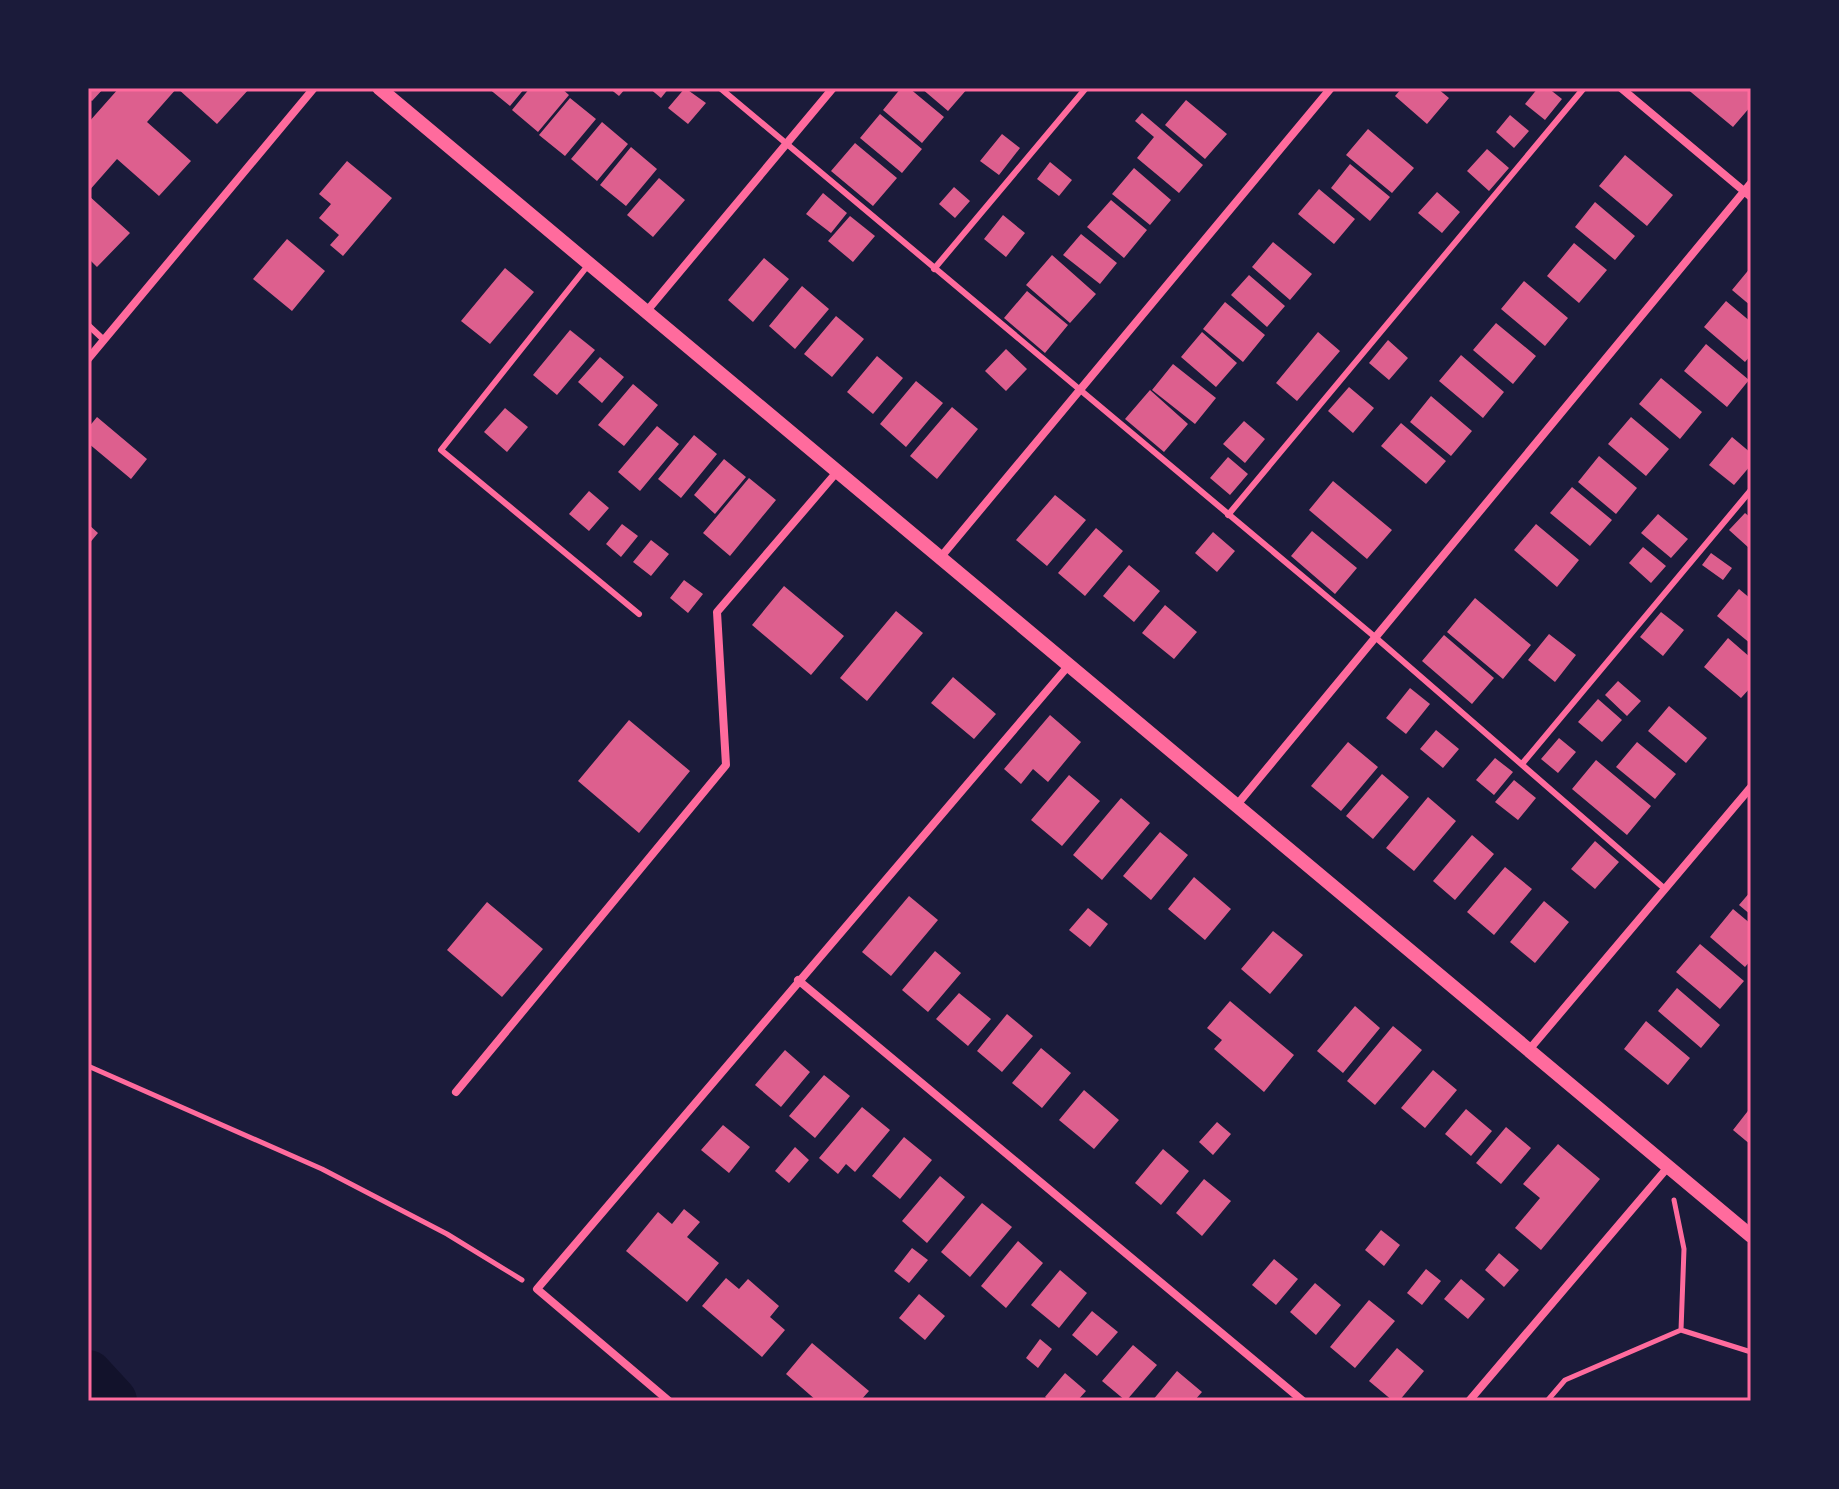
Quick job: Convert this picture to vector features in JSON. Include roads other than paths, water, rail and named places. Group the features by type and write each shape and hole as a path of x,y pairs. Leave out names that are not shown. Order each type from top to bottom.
{"street":[{"path":"88,359 314,88"},
{"path":"379,88 1751,1236"},
{"path":"646,312 833,88"},
{"path":"940,558 1331,88"},
{"path":"1621,88 1748,194"},
{"path":"1236,806 1748,194 1751,183"},
{"path":"456,1092 726,765 717,612 836,473"},
{"path":"669,1401 537,1289 1069,665"},
{"path":"1528,1051 1751,787"},
{"path":"798,980 1303,1401"},
{"path":"1469,1401 1668,1167"}],"lane":[{"path":"720,88 1375,637 1665,889"},
{"path":"934,269 1086,88"},
{"path":"1228,515 1584,88"},
{"path":"589,264 441,450 639,614"},
{"path":"88,325 104,340"},
{"path":"1522,764 1751,490"}],"waterway":[{"path":"88,1375 112,1401"}]}
